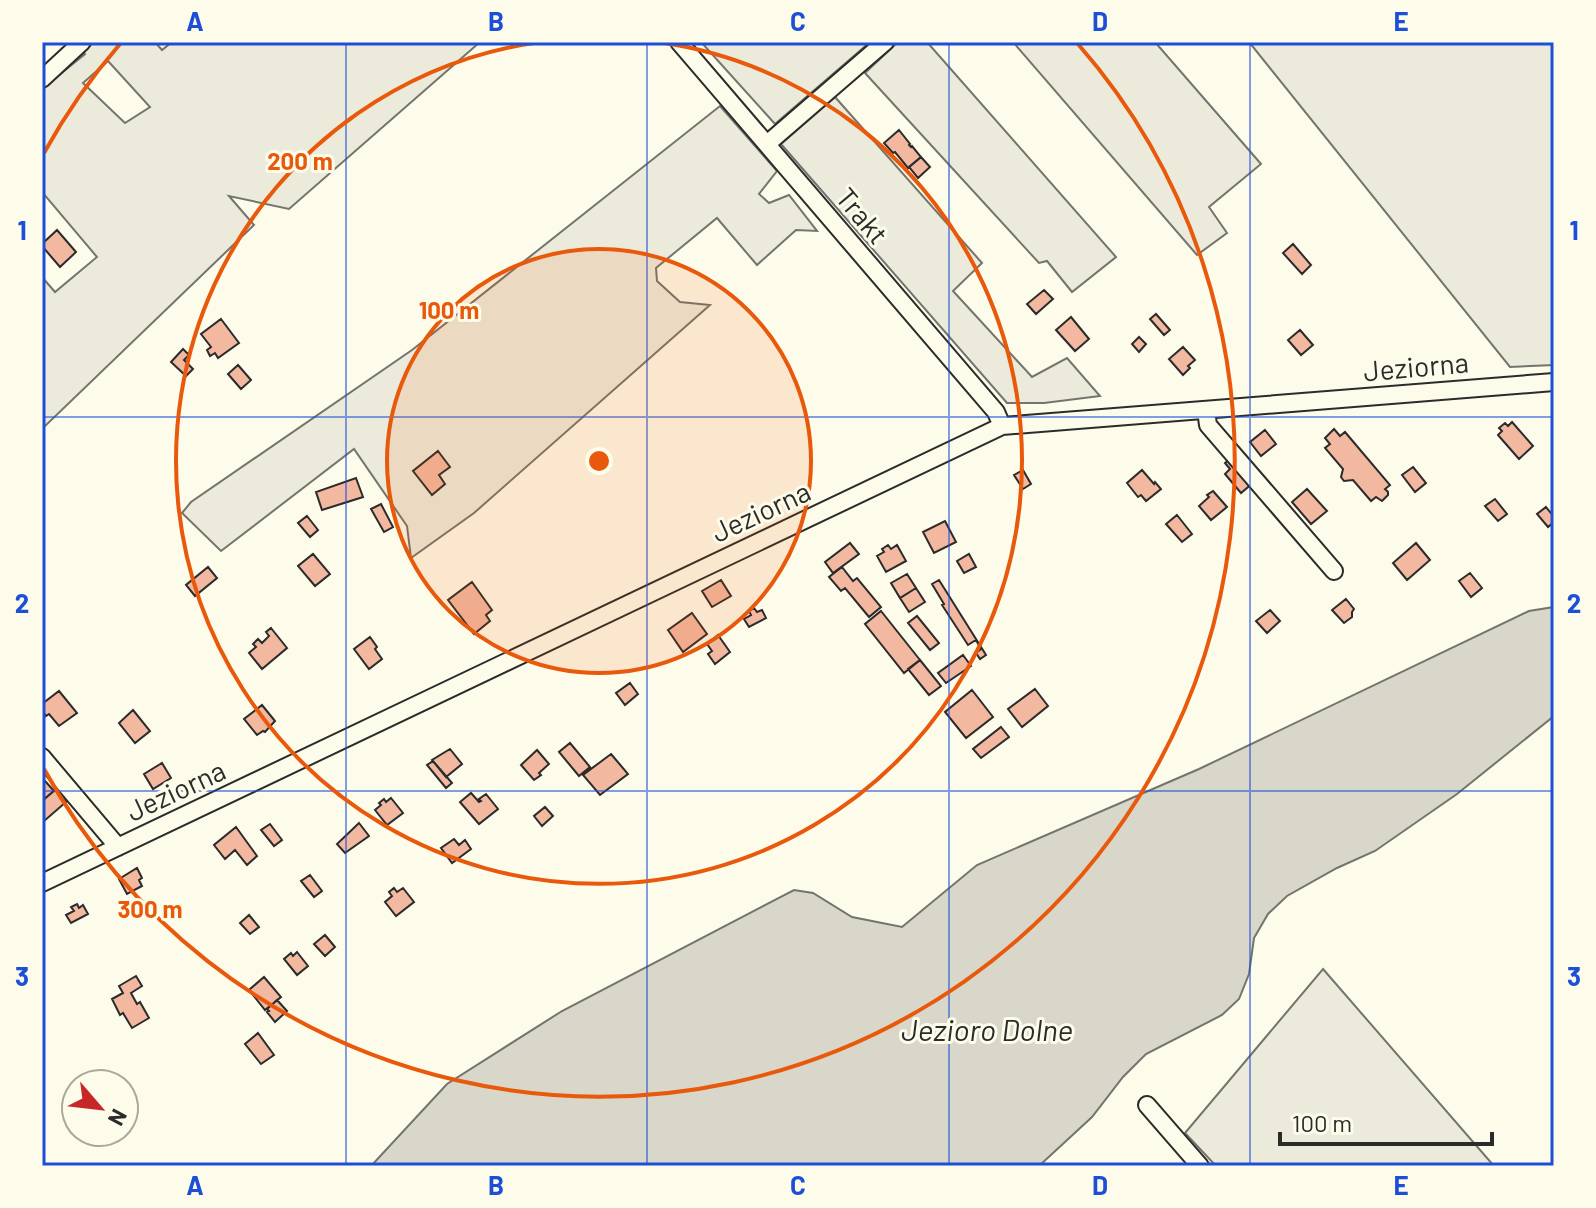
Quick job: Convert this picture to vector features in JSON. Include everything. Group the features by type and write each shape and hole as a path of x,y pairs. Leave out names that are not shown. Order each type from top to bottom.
{"street":[{"name":"Trakt","path":"679,42 996,412 1002,426"},
{"path":"767,144 885,42"},
{"path":"42,79 73,45"},
{"name":"Jeziorna","path":"42,883 1002,426 1554,382"},
{"path":"1206,410 1208,425 1334,571"},
{"path":"42,757 118,847"},
{"path":"1147,1105 1200,1166"}],"shaded area":[{"path":"75,42 155,42 162,50 172,42 480,42 289,209 229,196 254,225 42,429 42,277 55,292 97,257 42,192 42,89 85,54","holes":["108,61 150,107 125,123 83,83"]},
{"path":"701,42 870,42 775,124"},
{"path":"898,42 927,42 1116,257 1072,292 1047,261 1039,263 865,73"},
{"path":"1013,42 1155,42 1261,164 1209,207 1227,233 1197,255"},
{"path":"1249,42 1554,42 1554,365 1510,367"},
{"path":"835,97 982,263 953,291 1032,377 1067,358 1100,396 1044,403 1007,403 781,144"},
{"path":"720,106 777,171 759,194 769,203 789,195 817,231 796,230 757,265 717,218 656,268 657,281 680,302 710,305 474,513 411,558 407,526 354,449 221,551 182,513 191,502 412,350"},
{"path":"1323,969 1494,1166 1216,1166 1185,1133"}],"water":[{"name":"Jezioro Dolne","path":"1554,607 1554,716 1457,794 1375,851 1287,896 1268,914 1254,938 1249,974 1239,999 1222,1015 1146,1054 1123,1077 1092,1117 1039,1166 371,1166 447,1084 562,1011 794,890 813,893 852,917 902,927 977,865 1199,769 1529,611"}],"building":[{"path":"899,130 921,157 908,168 884,143"},
{"path":"921,157 930,167 918,178 909,167"},
{"path":"57,230 76,252 60,267 42,246"},
{"path":"1293,244 1311,265 1302,274 1283,253"},
{"path":"1044,290 1053,299 1036,314 1027,304"},
{"path":"1156,314 1170,330 1164,335 1150,319"},
{"path":"1071,317 1089,339 1075,351 1056,330"},
{"path":"221,319 239,343 218,358 215,353 210,356 207,350 211,347 201,334"},
{"path":"1300,330 1313,345 1301,355 1288,340"},
{"path":"1139,337 1146,344 1139,352 1132,344"},
{"path":"1183,347 1195,360 1183,375 1169,359"},
{"path":"183,349 189,355 184,360 193,369 186,376 171,362"},
{"path":"238,365 251,380 241,389 228,374"},
{"path":"1512,422 1533,446 1519,459 1498,435 1502,431 1499,428"},
{"path":"1334,429 1340,436 1345,432 1390,485 1385,489 1388,495 1382,501 1376,497 1371,501 1353,480 1344,481 1341,477 1343,469 1325,448 1330,444 1325,438"},
{"path":"1265,430 1276,444 1261,456 1250,442"},
{"path":"438,451 450,467 439,475 445,484 432,495 413,471"},
{"path":"1233,456 1254,482 1241,493 1225,474 1230,469 1225,463"},
{"path":"1413,467 1426,483 1415,492 1402,475"},
{"path":"1023,470 1031,484 1023,489 1014,475"},
{"path":"1142,470 1161,489 1146,501 1141,495 1138,497 1127,483"},
{"path":"356,478 363,497 322,510 316,492"},
{"path":"1307,489 1327,511 1311,524 1292,502"},
{"path":"1213,491 1227,507 1211,520 1199,506"},
{"path":"1495,499 1507,514 1498,521 1485,506"},
{"path":"381,504 393,527 384,532 371,509"},
{"path":"1546,507 1554,517 1554,522 1548,527 1537,514"},
{"path":"1177,515 1192,534 1182,542 1166,524"},
{"path":"307,516 318,530 310,537 298,523"},
{"path":"945,521 956,542 934,553 923,532"},
{"path":"850,543 859,554 833,573 825,562"},
{"path":"1416,543 1430,560 1407,580 1393,563"},
{"path":"888,545 891,549 897,545 906,561 886,572 877,556"},
{"path":"313,554 330,574 315,586 298,566"},
{"path":"969,554 976,567 964,573 957,561"},
{"path":"208,567 217,578 195,596 186,585"},
{"path":"842,567 853,581 857,578 881,607 869,617 845,588 841,591 829,577"},
{"path":"1470,573 1482,588 1471,597 1459,581"},
{"path":"907,574 916,588 900,598 891,583"},
{"path":"721,580 731,596 712,607 702,591"},
{"path":"939,580 986,655 980,659 976,653 981,649 976,640 968,645 942,605 932,584"},
{"path":"472,582 492,610 486,615 490,621 474,634 448,600"},
{"path":"916,588 925,602 909,612 900,598"},
{"path":"1346,599 1354,609 1352,617 1344,623 1332,610"},
{"path":"754,608 757,612 762,610 766,618 749,627 744,619 751,615 749,611"},
{"path":"1270,610 1280,621 1267,633 1256,621"},
{"path":"881,611 920,660 904,673 865,624"},
{"path":"692,613 707,634 683,652 668,630"},
{"path":"917,616 939,643 930,650 908,623"},
{"path":"271,628 287,648 262,669 249,653 256,647 253,644 258,639 262,643 269,636 266,632"},
{"path":"718,635 730,652 715,664 708,654 712,651 707,644"},
{"path":"370,637 382,659 369,669 354,649"},
{"path":"963,655 971,666 946,683 938,673"},
{"path":"920,660 941,686 929,695 908,669"},
{"path":"630,683 638,694 625,705 616,693"},
{"path":"1035,689 1048,706 1022,727 1008,709"},
{"path":"972,690 993,717 966,738 945,712"},
{"path":"59,691 77,713 59,726 49,714 46,716 42,704"},
{"path":"262,705 275,721 265,732 257,735 244,719"},
{"path":"133,710 150,731 135,743 119,723"},
{"path":"1001,727 1009,737 981,758 973,749"},
{"path":"570,743 590,767 579,776 559,752"},
{"path":"450,749 462,764 446,777 432,760"},
{"path":"537,750 549,764 534,780 521,765"},
{"path":"611,754 628,774 600,795 583,775"},
{"path":"433,761 452,783 446,788 427,765"},
{"path":"162,763 171,778 153,789 144,774"},
{"path":"45,781 54,791 42,801 42,784"},
{"path":"55,790 66,802 43,822 42,801"},
{"path":"471,793 479,802 486,794 498,809 479,824 460,802"},
{"path":"391,798 403,813 387,825 375,810 384,799 386,802"},
{"path":"545,807 553,816 542,826 534,816"},
{"path":"359,823 369,836 345,853 337,844"},
{"path":"270,824 282,840 274,846 261,830"},
{"path":"236,827 257,856 247,865 235,850 225,859 214,845"},
{"path":"454,839 459,845 465,840 471,849 452,863 441,848"},
{"path":"137,868 142,886 127,894 119,879"},
{"path":"310,875 322,891 314,897 301,881"},
{"path":"394,888 397,892 403,888 414,902 396,916 385,902 392,896 389,892"},
{"path":"77,904 79,908 83,905 88,914 71,923 66,915 74,911 71,907"},
{"path":"249,915 259,927 250,934 240,923"},
{"path":"325,935 335,947 325,956 314,944"},
{"path":"297,952 308,966 297,975 284,959"},
{"path":"136,976 142,986 131,993 149,1018 132,1028 123,1013 120,1015 112,999 123,993 119,986"},
{"path":"264,977 281,997 265,1010 249,990"},
{"path":"277,1000 287,1011 275,1022 267,1009"},
{"path":"258,1033 274,1055 261,1064 245,1044"}]}
